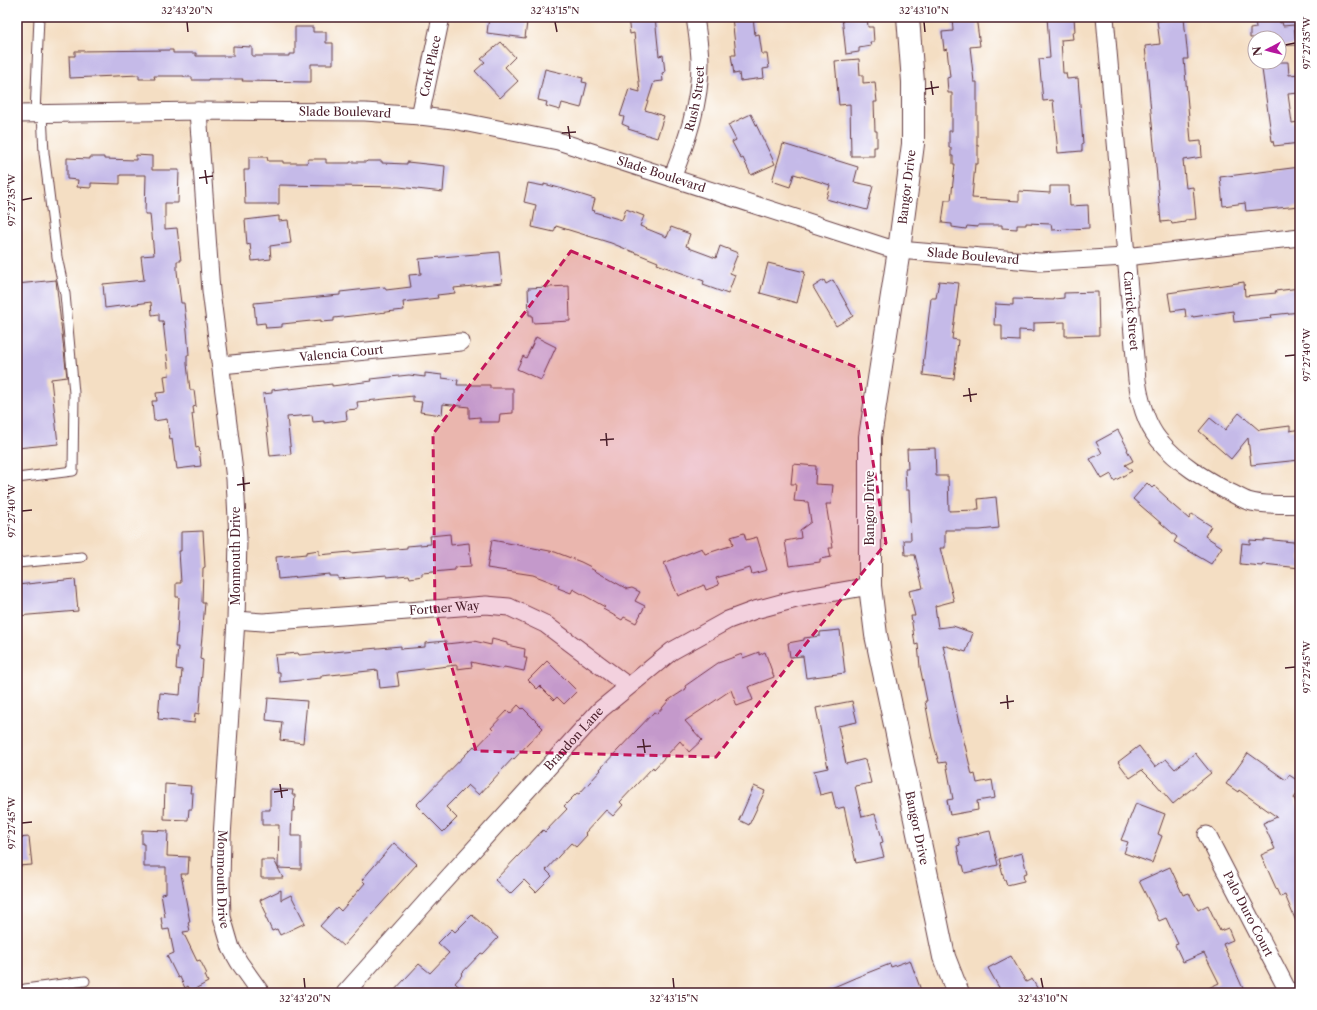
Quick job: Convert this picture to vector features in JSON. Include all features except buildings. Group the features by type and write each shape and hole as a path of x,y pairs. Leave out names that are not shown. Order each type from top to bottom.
{"street":[{"name":"Cork Place","path":"420,116 441,17"},
{"name":"Rush Street","path":"672,178 687,139 699,92 700,62 695,17"},
{"name":"Bangor Drive","path":"908,17 913,82 913,144 899,250 870,437 870,586 876,635 936,923 944,957 958,993"},
{"name":"Carrick Street","path":"1105,17 1137,380 1140,402 1148,422 1159,439 1183,463 1205,479 1249,502 1286,505 1300,504"},
{"name":"Slade Boulevard","path":"17,114 198,111 365,112 453,120 558,141 885,247 899,250 1040,262 1125,257 1300,237"},
{"name":"Monmouth Drive","path":"198,111 211,291 234,479 238,532 236,620 222,837 222,917 231,948 260,993"},
{"name":"Valencia Court","path":"221,365 461,342"},
{"name":"Brandon Lane","path":"345,993 600,710 672,651 728,620 755,610 796,599 870,586"},
{"name":"Fortner Way","path":"236,620 263,622 486,606 510,607 545,624 628,686"},
{"name":"Palo Duro Court","path":"1207,835 1289,993"}],"lane":[{"path":"17,478 73,471 74,393 65,294 57,257 39,114 39,17"},
{"path":"17,563 82,557"},
{"path":"25,993 24,989 85,981"}],"highlighted area":[{"path":"571,251 858,368 886,543 716,757 476,751 435,609 433,434"}]}
